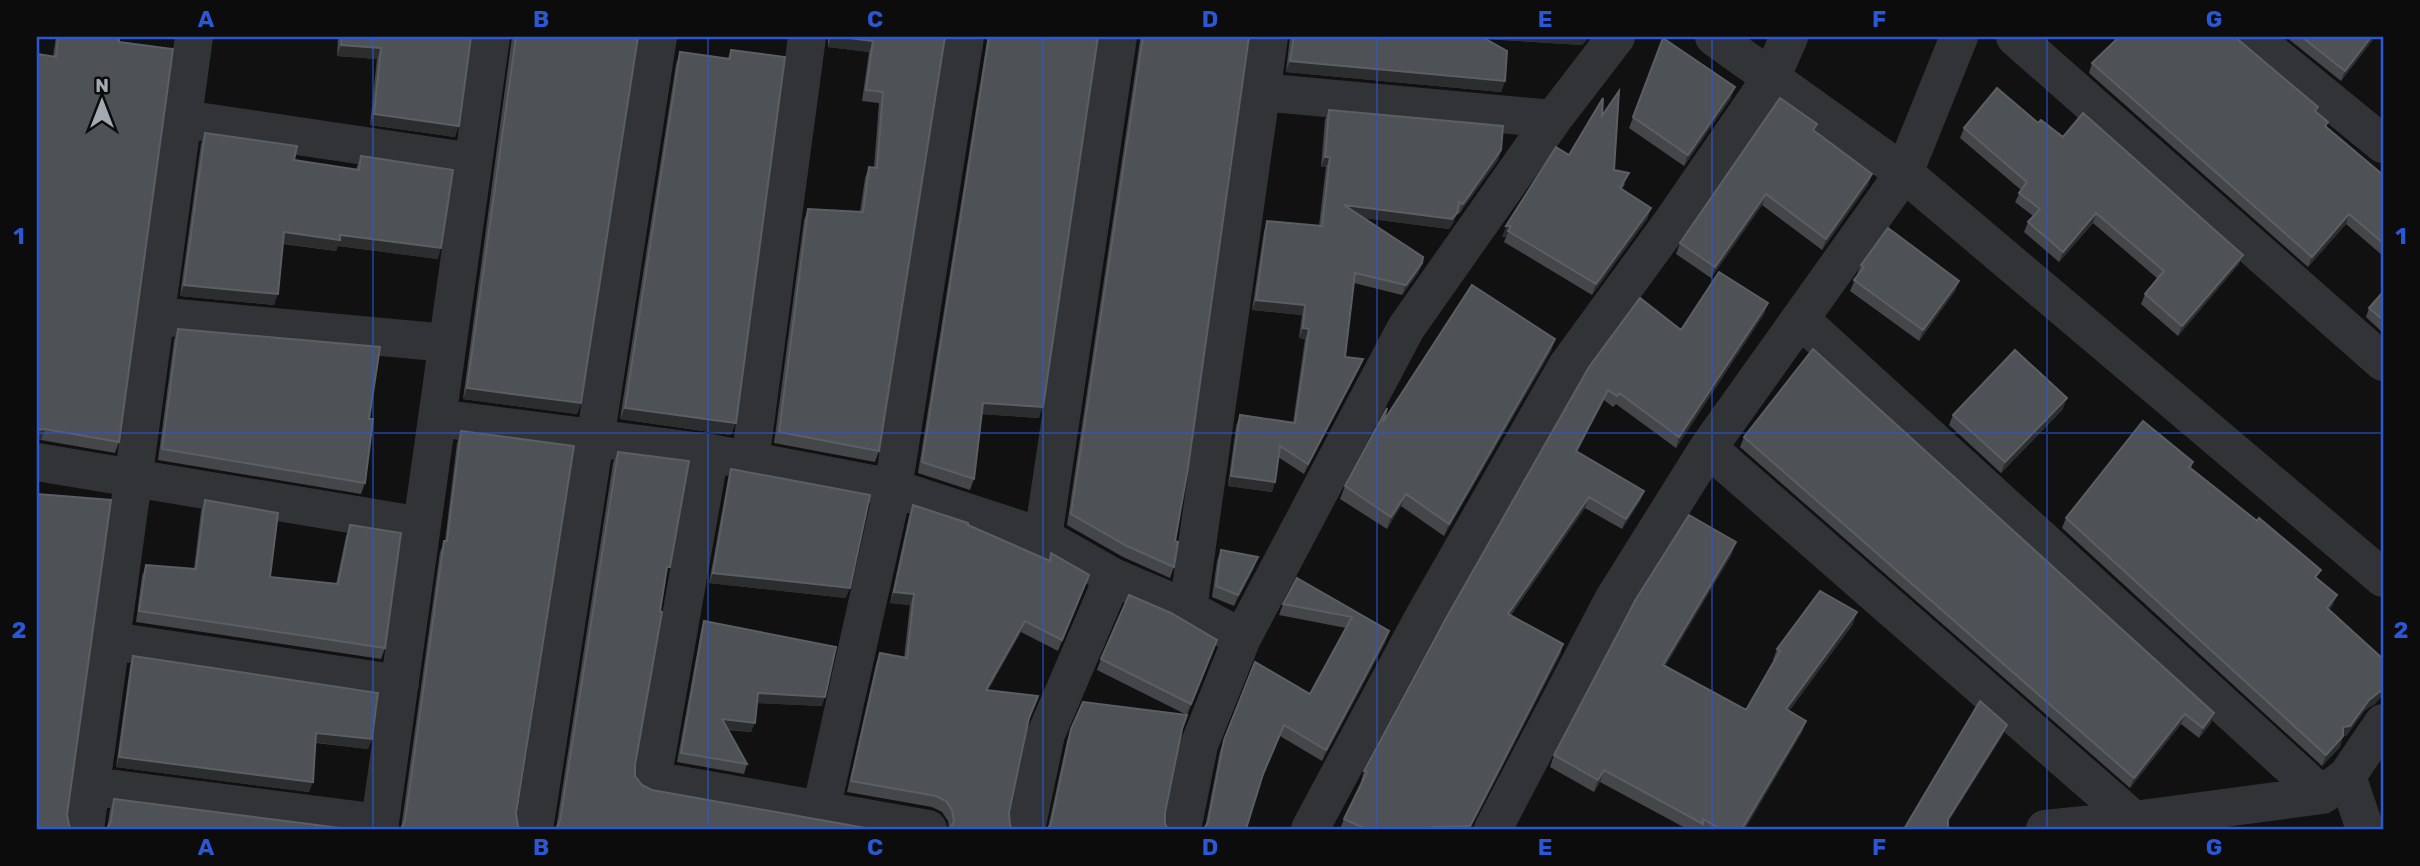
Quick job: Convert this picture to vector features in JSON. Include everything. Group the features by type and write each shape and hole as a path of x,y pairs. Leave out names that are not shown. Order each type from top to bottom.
{"street":[{"path":"85,829 194,37"},
{"path":"92,786 379,826 491,37"},
{"path":"534,829 658,37"},
{"path":"750,461 807,37"},
{"path":"821,810 893,488 965,37"},
{"path":"1043,537 1118,37"},
{"path":"1188,609 1269,37"},
{"path":"1182,829 1199,745 1242,638 1406,328 1553,119 1616,37"},
{"path":"1714,37 1904,173 2383,578"},
{"path":"1310,829 1422,620 1567,366 1772,78 1789,37"},
{"path":"1493,829 1612,600 1708,448 1904,173 1959,37"},
{"path":"2015,37 2383,362"},
{"path":"2252,37 2383,144"},
{"path":"1261,92 1553,119"},
{"path":"183,119 473,162"},
{"path":"156,316 447,343"},
{"path":"1800,319 2335,785 2365,829"},
{"path":"437,418 710,453 893,488 1043,537 1113,577 1188,609 1242,638"},
{"path":"1708,448 2134,820"},
{"path":"710,453 652,780 929,829"},
{"path":"37,462 422,526"},
{"path":"1026,829 1046,734 1113,577"},
{"path":"112,641 400,684"},
{"path":"2045,829 2134,820 2335,785 2383,723"}],"building":[{"path":"58,37 119,37 119,42 173,49 119,442 45,429 37,430 37,54 56,57"},
{"path":"342,37 471,37 459,126 374,114 381,48 341,45"},
{"path":"516,37 638,37 581,403 467,388"},
{"path":"841,37 945,37 879,451 779,432 808,209 863,212 869,167 877,168 883,92 866,90 873,41"},
{"path":"989,37 1098,37 1043,407 983,403 974,479 922,462"},
{"path":"1143,37 1249,37 1188,468 1175,541 1178,542 1174,567 1127,546 1071,514"},
{"path":"1294,37 1482,37 1507,51 1505,81 1290,61"},
{"path":"2119,37 2235,37 2318,107 2315,111 2328,122 2325,126 2383,175 2383,243 2349,214 2312,257 2092,63"},
{"path":"2302,37 2371,37 2345,71"},
{"path":"1663,38 1735,87 1688,155 1633,117"},
{"path":"731,50 785,57 736,423 625,408 680,52 730,59"},
{"path":"1997,88 2038,123 2041,120 2063,137 2083,113 2243,255 2182,326 2145,294 2164,271 2096,213 2063,252 2028,222 2040,209 2019,193 2027,182 1964,128"},
{"path":"1619,91 1614,170 1629,173 1620,188 1651,208 1596,284 1508,231 1511,226 1506,226 1556,147 1569,155 1603,98 1602,116"},
{"path":"1780,98 1817,124 1813,130 1872,174 1826,239 1766,194 1715,267 1680,243"},
{"path":"1329,110 1503,126 1501,150 1463,204 1459,202 1457,213 1452,219 1344,205 1423,257 1422,263 1406,285 1355,273 1345,357 1363,359 1308,464 1280,446 1275,482 1231,476 1240,415 1295,423 1309,329 1303,328 1305,305 1256,300 1267,221 1322,226 1330,157 1325,157"},
{"path":"205,133 297,146 294,160 359,170 361,156 453,170 441,248 340,235 340,240 284,232 278,294 184,285"},
{"path":"1888,228 1959,281 1923,330 1854,280 1864,267 1861,265"},
{"path":"1719,272 1768,303 1679,437 1619,393 1617,396 1608,390 1576,451 1644,491 1626,519 1589,497 1508,614 1563,644 1470,826 1366,829 1344,819 1367,772 1364,771 1445,620 1589,367 1640,298 1681,330"},
{"path":"1472,285 1555,339 1449,524 1406,494 1391,517 1345,486 1387,408 1383,422"},
{"path":"2383,292 2383,320 2369,308"},
{"path":"178,329 380,347 369,419 373,419 365,483 162,449"},
{"path":"1813,349 2214,713 2203,728 2185,714 2134,778 1744,437"},
{"path":"2015,350 2067,398 2005,462 1953,415"},
{"path":"2143,421 2193,462 2189,467 2257,521 2259,518 2321,570 2315,577 2337,595 2327,608 2383,659 2383,689 2369,700 2350,726 2343,727 2343,736 2326,755 2066,518"},
{"path":"461,431 574,446 516,814 520,829 401,829 405,821"},
{"path":"618,452 689,461 670,567 667,567 635,776 642,785 652,790 871,829 556,829 560,821"},
{"path":"731,469 870,495 850,588 713,573"},
{"path":"37,494 111,500 67,815 71,829 37,829"},
{"path":"205,500 278,513 270,577 338,584 350,525 401,533 385,648 139,611 146,565 196,569"},
{"path":"913,505 968,523 1050,561 1051,553 1089,575 1062,640 1025,621 986,690 1038,696 1029,718 1009,813 1012,829 950,829 954,821 952,810 946,801 936,796 851,781 880,653 907,658 914,594 894,592"},
{"path":"1689,515 1736,542 1663,665 1746,710 1780,651 1777,649 1820,591 1857,612 1786,709 1806,721 1742,829 1720,829 1703,819 1703,824 1604,770 1598,780 1554,755 1636,599"},
{"path":"1221,550 1258,557 1238,595 1216,586"},
{"path":"1297,578 1389,631 1326,750 1284,725 1263,774 1246,829 1204,829 1208,822 1224,740 1255,662 1310,694 1352,617 1283,604"},
{"path":"1129,595 1171,613 1217,640 1191,704 1101,659"},
{"path":"704,621 836,647 825,697 758,693 755,723 722,719 747,764 681,753"},
{"path":"133,656 378,693 372,739 316,733 313,782 119,757"},
{"path":"1980,701 2007,725 1948,819 1948,829 1904,829"},
{"path":"1083,702 1187,715 1165,813 1168,829 1048,829 1071,729"},
{"path":"114,799 348,829 107,829"}]}
